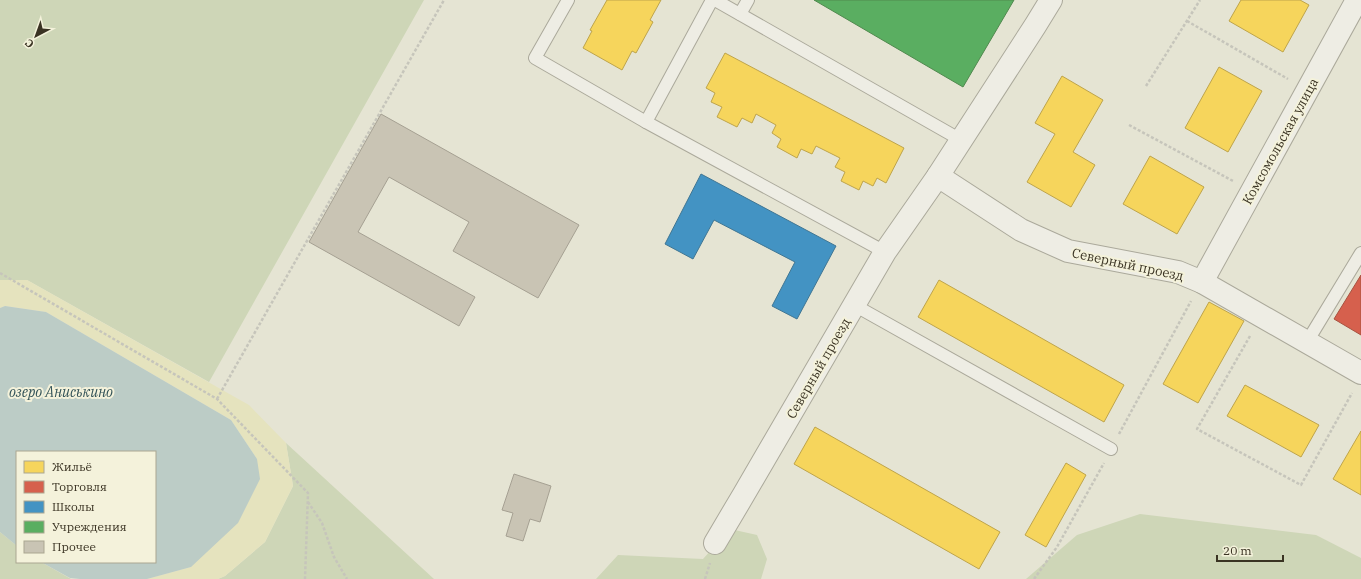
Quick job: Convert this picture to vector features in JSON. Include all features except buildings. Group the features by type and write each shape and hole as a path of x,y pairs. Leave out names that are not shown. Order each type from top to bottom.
{"street":[{"name":"Северный проезд","path":"715,543 885,252 938,176 1051,0"},
{"name":"Комсомольская улица","path":"1202,282 1356,2"},
{"name":"Северный проезд","path":"938,176 1021,230 1068,252 1178,272 1202,282 1307,342 1357,382"}],"lane":[{"path":"568,0 535,58 646,122 885,252"},
{"path":"646,122 714,0 960,140"},
{"path":"740,14 748,0"},
{"path":"1307,342 1361,253"},
{"path":"854,305 1111,449"}],"path":[{"path":"217,399 444,0"},
{"path":"1146,86 1200,0"},
{"path":"1187,21 1308,90"},
{"path":"1129,125 1252,191"},
{"path":"0,273 217,399 308,493 305,579"},
{"path":"1034,579 1057,547 1202,282"},
{"path":"1262,316 1196,428 1301,485 1357,382"},
{"path":"308,502 322,523 334,557 347,579"}],"green space":[{"path":"0,0 424,0 209,382 27,280 0,280"},
{"path":"286,443 434,579 218,579 225,576 265,542 293,486"},
{"path":"1140,514 1316,535 1361,558 1361,579 1026,579 1077,535"},
{"path":"730,529 757,535 767,559 761,579 596,579 618,555 703,559"},
{"path":"0,532 16,545 16,563 43,563 71,579 0,579"}],"sand":[{"path":"0,280 27,280 249,405 286,443 293,486 265,542 225,576 218,579 147,579 191,567 257,459 231,420 46,312 5,306 0,308"}],"water":[{"name":"озеро Аниськино","path":"5,306 46,312 231,420 257,459 260,479 238,523 191,567 147,579 80,579 70,578 43,563 156,563 156,451 16,451 16,545 0,532 0,308"}]}
